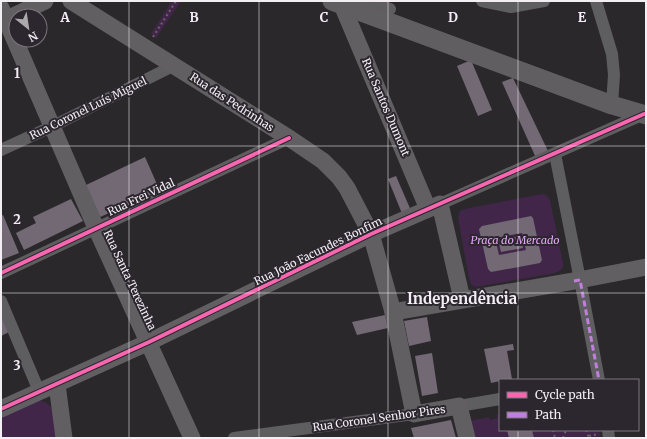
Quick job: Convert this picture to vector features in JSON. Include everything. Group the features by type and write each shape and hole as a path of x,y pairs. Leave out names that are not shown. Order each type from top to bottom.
{"main road":[{"path":"337,3 390,11 612,105 645,115"}],"street":[{"path":"3,17 45,1"},
{"name":"Rua das Pedrinhas","path":"71,1 289,138 323,161 339,177 347,188 371,234 393,312 414,414"},
{"path":"367,1 390,11"},
{"path":"482,1 511,7 544,1"},
{"path":"596,1 612,54 614,75 612,105"},
{"name":"Rua Santos Dumont","path":"337,3 434,207 462,299"},
{"name":"Rua Santa Terezinha","path":"3,17 53,126 96,228 192,438"},
{"name":"Rua Coronel Luís Miguel","path":"1,150 53,126 175,65"},
{"name":"Rua João Facundes Bonfim","path":"1,409 149,342 371,234 645,115"},
{"name":"Rua Frei Vidal","path":"1,273 289,138"},
{"path":"555,154 562,183 577,281 599,379"},
{"path":"393,312 462,299 577,281 646,267"},
{"path":"1,301 39,391"},
{"path":"56,384 64,438"},
{"name":"Rua Coronel Senhor Pires","path":"234,438 414,414 499,399"},
{"path":"459,406 467,438"}],"path":[{"path":"146,47 176,1"},
{"path":"589,437 605,434"}],"green space":[{"path":"172,1 181,1 156,38 151,34"},
{"name":"Praça do Mercado","path":"542,194 546,195 550,200 563,263 562,269 555,273 475,287 471,284 458,218 460,211"},
{"path":"39,400 45,402 53,409 57,438 1,438 1,415"},
{"path":"499,414 499,431 599,431 601,438 472,438 470,421 489,417 490,420 497,418 497,415"}],"building":[{"path":"471,60 492,110 478,116 457,66"},
{"path":"513,78 548,151 536,158 502,82"},
{"path":"145,157 160,191 100,217 86,185"},
{"path":"396,176 412,213 403,216 388,179"},
{"path":"71,199 83,221 24,250 16,233 36,223 33,217"},
{"path":"3,215 19,253 1,260 1,216"},
{"path":"531,216 533,218 542,260 540,263 491,272 488,269 479,229 482,226","holes":["522,233 526,250 499,255 495,238"]},
{"path":"521,236 523,248 501,252 498,240"},
{"path":"385,315 388,328 357,335 352,322"},
{"path":"1,316 9,332 1,336"},
{"path":"427,317 431,341 409,346 404,321"},
{"path":"513,344 514,350 507,351 512,379 499,379 499,381 491,383 484,349"},
{"path":"432,353 438,393 422,396 415,356"},
{"path":"451,420 456,438 414,438 411,428"},
{"path":"507,431 532,431 534,438 509,438"}],"marked path":[{"path":"574,281 580,280 599,379"}],"cycle path":[{"path":"1,409 149,342 371,234 644,114"},
{"path":"1,273 289,138"}],"district":[{"name":"Independência","path":"462,299"}]}
